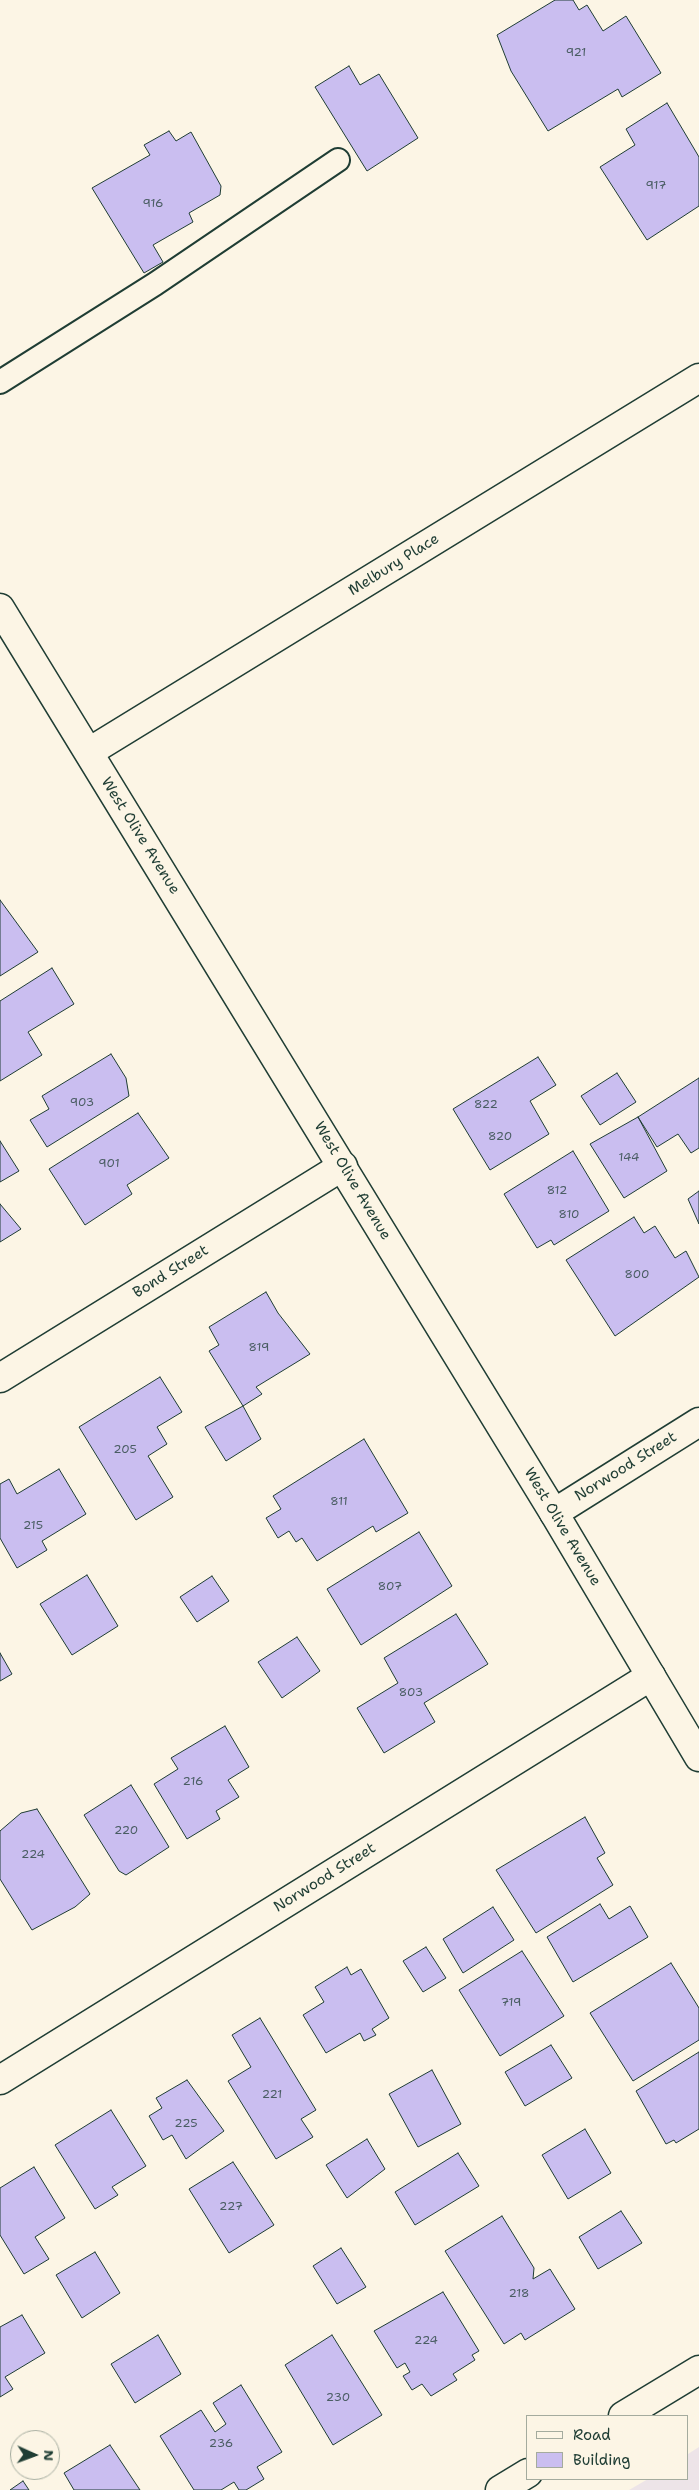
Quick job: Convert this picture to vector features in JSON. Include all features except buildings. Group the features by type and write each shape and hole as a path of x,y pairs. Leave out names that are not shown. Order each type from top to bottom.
{"street":[{"name":"Melbury Place","path":"89,752 699,378"},
{"name":"West Olive Avenue","path":"0,608 343,1166 554,1513 699,1757"},
{"name":"Bond Street","path":"0,1378 343,1166"},
{"name":"Norwood Street","path":"554,1513 699,1422"},
{"name":"Norwood Street","path":"0,2080 651,1676"},
{"path":"625,2415 699,2370"},
{"path":"500,2490 526,2474"}],"lane":[{"path":"0,382 155,284 338,160"}],"shaded area":[{"path":"699,2447 699,2490 629,2490 646,2480 689,2480 689,2453"}]}
